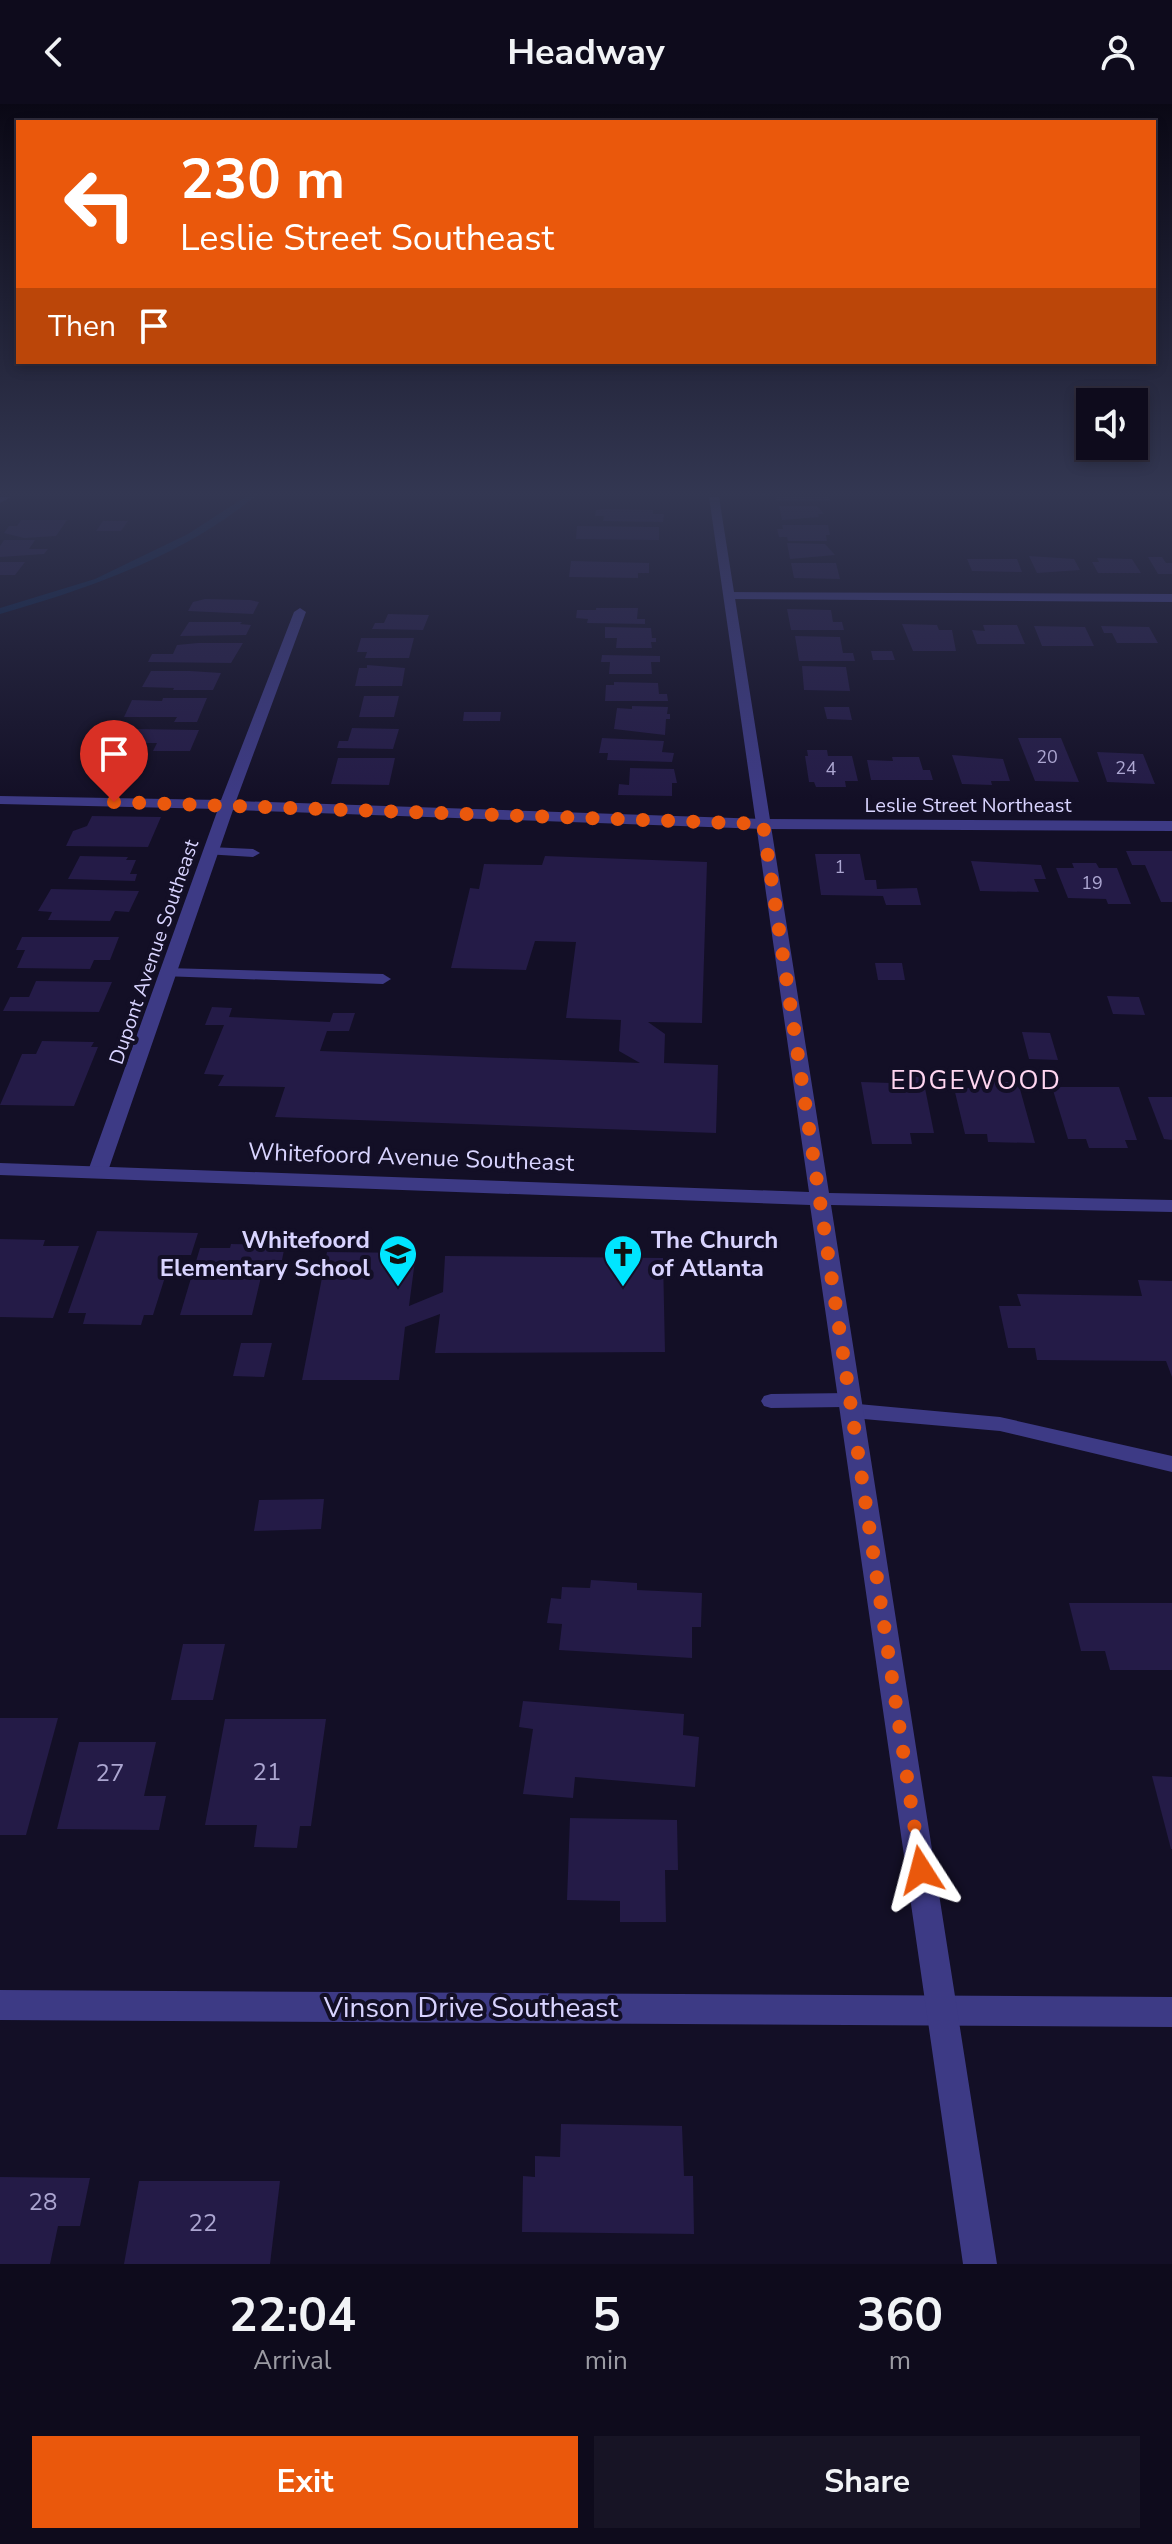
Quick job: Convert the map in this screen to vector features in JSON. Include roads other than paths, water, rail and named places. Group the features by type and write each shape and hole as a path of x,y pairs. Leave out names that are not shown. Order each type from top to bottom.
{"street":[{"path":"729,598 980,2264"},
{"path":"1128,598 1172,598"},
{"name":"Dupont Avenue Southeast","path":"98,1171 210,851 300,612"},
{"name":"Leslie Street Northeast","path":"0,800 763,824 1172,826"},
{"name":"Whitefoord Avenue Southeast","path":"0,1169 819,1199 1172,1206"},
{"name":"Vinson Drive Southeast","path":"0,2005 1172,2012"}],"lane":[{"path":"210,851 253,853"},
{"path":"167,973 383,979"},
{"path":"771,1401 851,1406 1000,1424 1172,1464"}],"waterway":[{"path":"0,611 43,598"}],"place":[{"name":"Whitefoord Elementary School","path":"398,1288"},
{"name":"The Church of Atlanta","path":"623,1288"}],"district":[{"name":"EDGEWOOD","path":"976,1080"}]}
